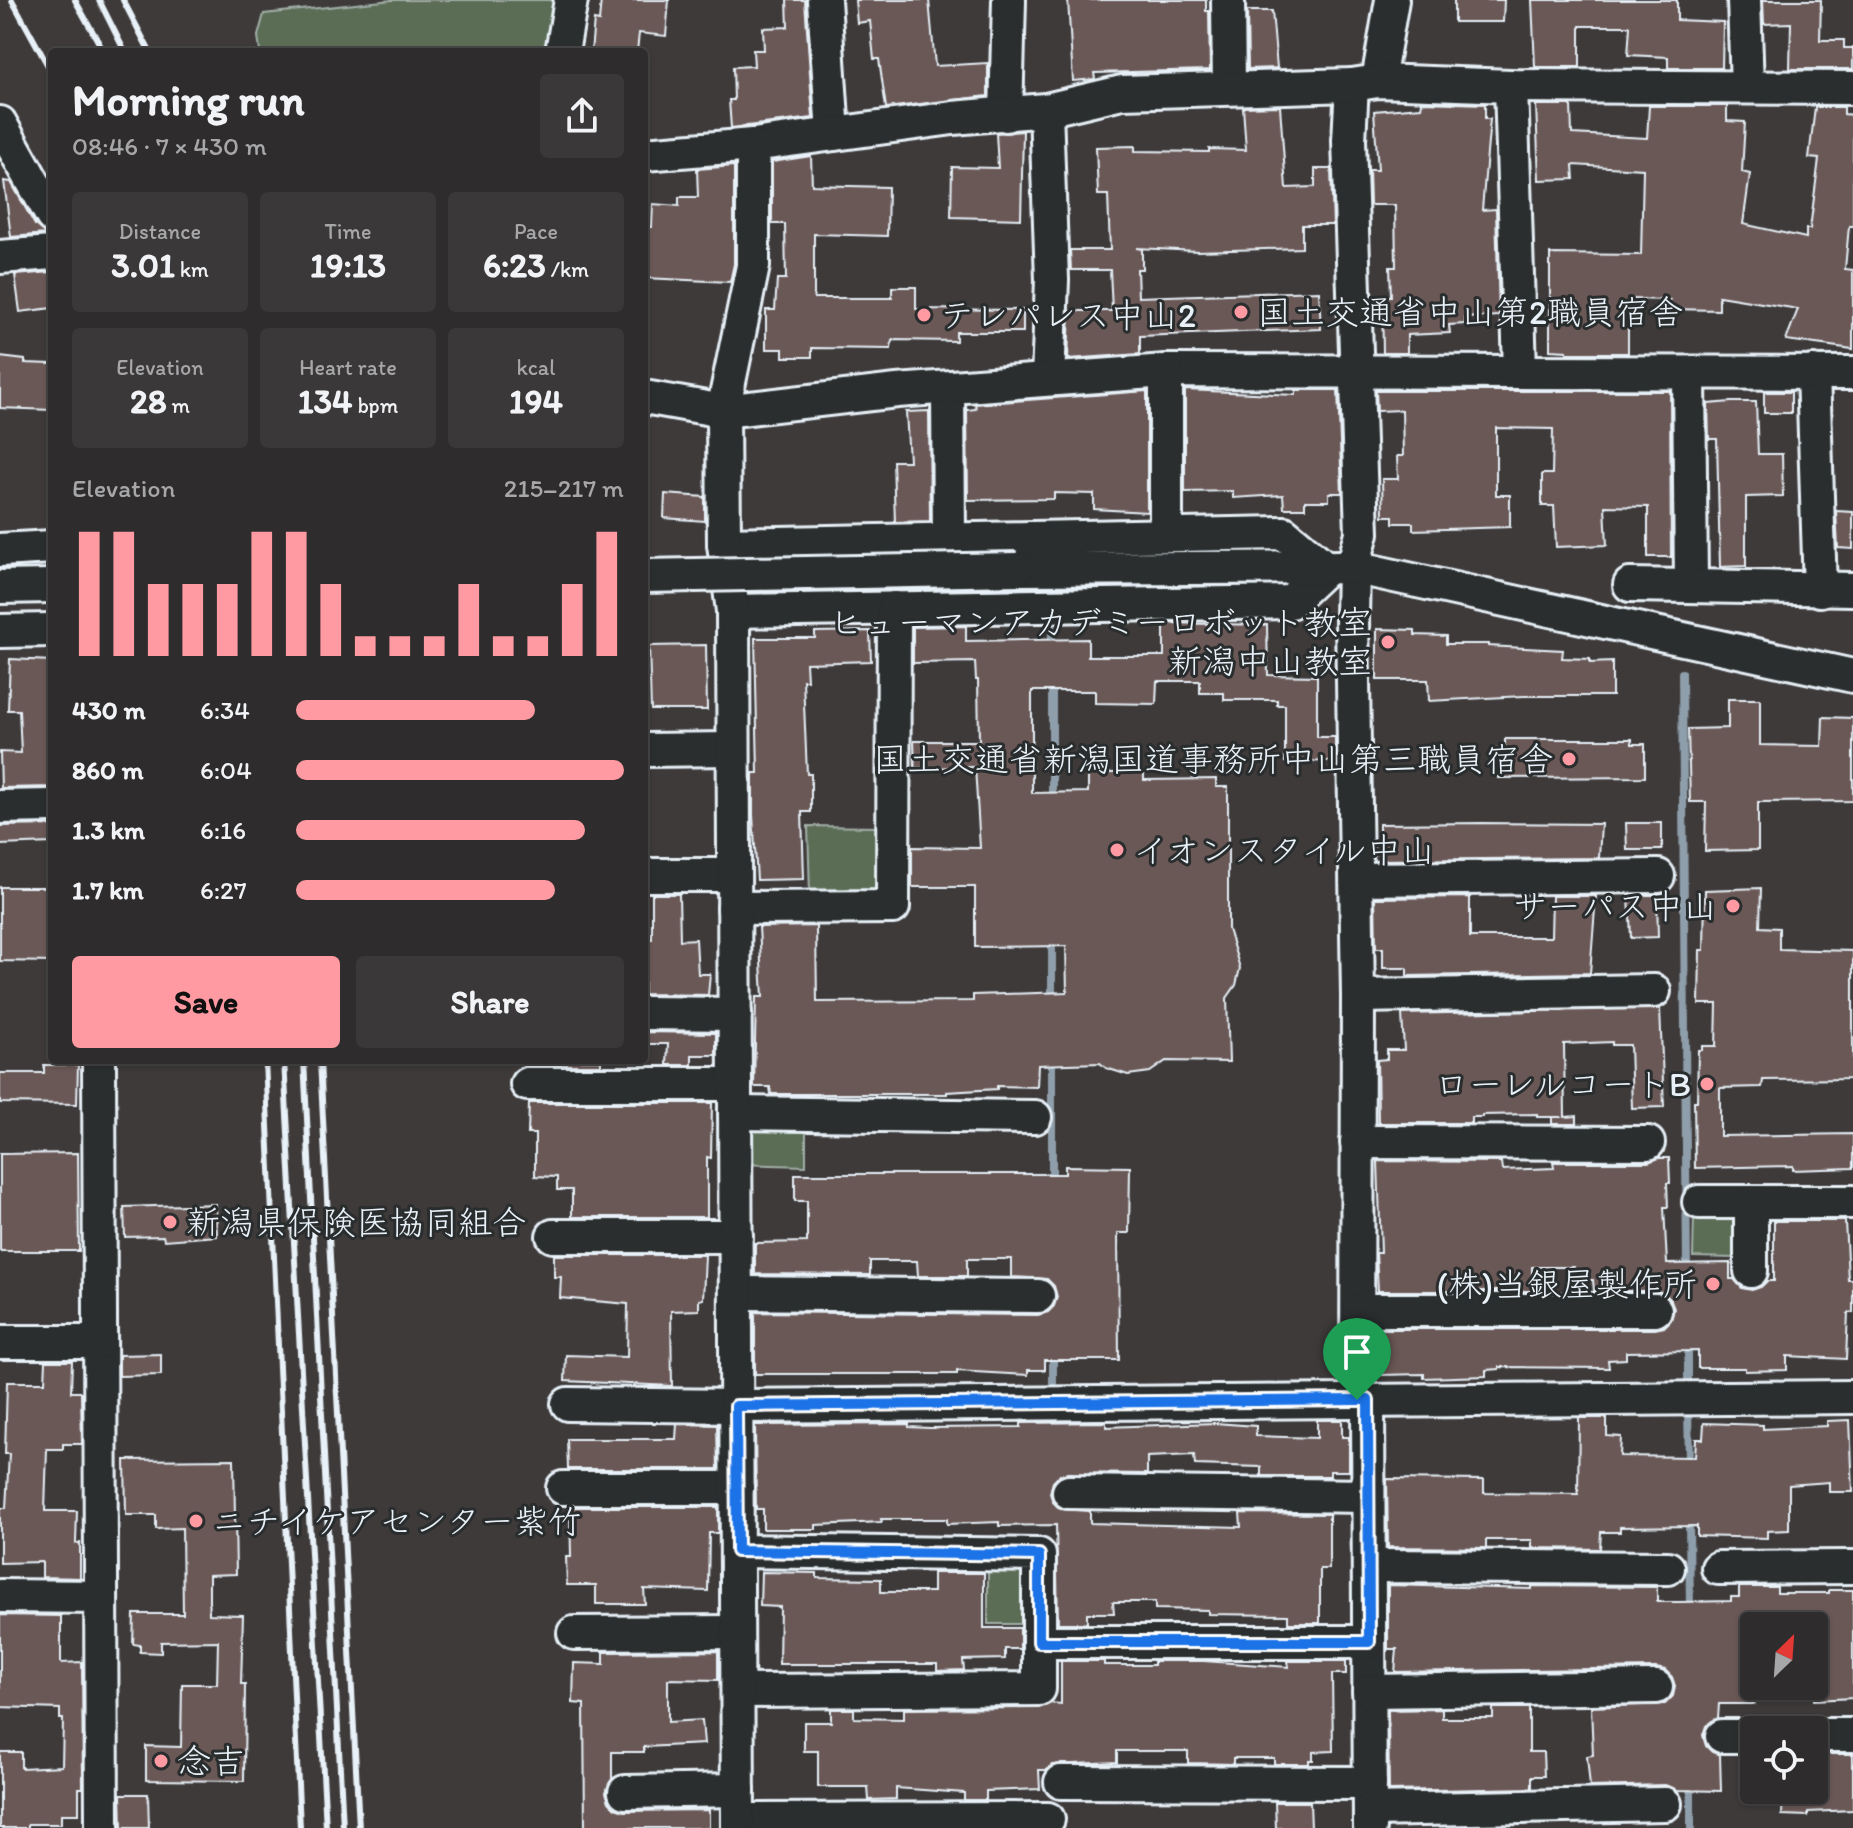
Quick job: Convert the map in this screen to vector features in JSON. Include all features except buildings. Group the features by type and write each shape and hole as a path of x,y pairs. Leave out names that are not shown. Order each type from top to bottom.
{"street":[{"path":"563,48 571,0"},
{"path":"824,0 833,134"},
{"path":"1006,115 1009,0"},
{"path":"1228,0 1229,88"},
{"path":"733,611 1290,602 1340,568 1362,533 1349,140 1392,0"},
{"path":"1744,0 1747,87"},
{"path":"648,154 753,145 953,118 1046,110 1122,92 1365,83 1853,88"},
{"path":"1511,86 1520,370"},
{"path":"1046,110 1052,280 1048,379"},
{"path":"0,123 48,209"},
{"path":"738,1813 733,611 724,544 723,411 753,266 753,145"},
{"path":"0,257 48,253"},
{"path":"1166,371 1166,534"},
{"path":"648,398 723,411 948,388 1166,371 1853,373"},
{"path":"1813,372 1820,590"},
{"path":"1689,373 1691,585"},
{"path":"948,388 949,540"},
{"path":"724,544 1284,533 1340,568"},
{"path":"996,539 998,607"},
{"path":"0,550 48,547"},
{"path":"1340,568 1357,879 1359,1310 1368,1496 1370,1807"},
{"path":"648,576 1017,569 1340,568 1853,676"},
{"path":"1630,585 1853,589"},
{"path":"0,587 48,586"},
{"path":"734,908 893,907 894,608"},
{"path":"0,631 48,630"},
{"path":"648,750 733,749"},
{"path":"0,807 48,806"},
{"path":"648,875 734,875"},
{"path":"1357,879 1658,876"},
{"path":"1358,996 1654,991"},
{"path":"648,1013 735,1014"},
{"path":"99,1064 102,1828"},
{"path":"527,1084 1035,1117"},
{"path":"1357,1142 1648,1143"},
{"path":"1699,1202 1853,1202"},
{"path":"1751,1203 1751,1271"},
{"path":"553,1236 736,1236"},
{"path":"736,1293 1038,1296"},
{"path":"1359,1310 1655,1310"},
{"path":"0,1342 99,1342"},
{"path":"568,1404 736,1406 1853,1397"},
{"path":"563,1488 737,1488"},
{"path":"1069,1492 1368,1496"},
{"path":"737,1551 1039,1555 1039,1689 738,1691"},
{"path":"1369,1566 1668,1568"},
{"path":"1718,1568 1853,1567"},
{"path":"0,1596 101,1597"},
{"path":"574,1633 737,1632"},
{"path":"1039,1642 1369,1642"},
{"path":"1369,1691 1656,1687"},
{"path":"1828,1735 1853,1735"},
{"path":"1722,1736 1740,1736"},
{"path":"1061,1782 1370,1807 1665,1804"},
{"path":"625,1792 738,1813 1048,1819"}],"green space":[{"path":"392,0 558,0 549,48 260,48 258,36 264,14"},
{"path":"808,826 879,827 878,886 871,895 810,896"},
{"path":"735,1113 806,1115 806,1166 735,1164"},
{"path":"1694,1213 1727,1214 1735,1222 1736,1258 1693,1257"},
{"path":"988,1566 1017,1566 1026,1572 1026,1624 988,1624"}],"waterway":[{"path":"1052,611 1052,650"},
{"path":"1682,673 1687,1272"},
{"path":"1052,683 1052,802"},
{"path":"1052,935 1052,1002"},
{"path":"1052,1055 1052,1182"},
{"path":"1053,1275 1053,1318"},
{"path":"1688,1342 1688,1392"},
{"path":"1053,1351 1053,1392"},
{"path":"1688,1406 1689,1464"},
{"path":"1689,1518 1690,1612"},
{"path":"1691,1782 1691,1828"}],"railway":[{"path":"12,0 48,66"},
{"path":"75,0 102,48"},
{"path":"99,0 123,48"},
{"path":"123,0 148,48"},
{"path":"265,1064 300,1828"},
{"path":"284,1064 326,1828"},
{"path":"304,1064 343,1828"},
{"path":"320,1064 359,1828"}],"place":[{"name":"国土交通省中山第2職員宿舎","path":"1241,312"},
{"name":"テレパレス中山2","path":"924,315"},
{"name":"ヒューマンアカデミーロボット教室 新潟中山教室","path":"1388,642"},
{"name":"国土交通省新潟国道事務所中山第三職員宿舎","path":"1569,759"},
{"name":"イオンスタイル中山","path":"1117,850"},
{"name":"サーパス中山","path":"1733,906"},
{"name":"ローレルコートB","path":"1707,1084"},
{"name":"新潟県保険医協同組合","path":"170,1222"},
{"name":"(株)当銀屋製作所","path":"1713,1284"},
{"name":"ニチイケアセンター紫竹","path":"196,1521"},
{"name":"念吉","path":"161,1761"}],"route":[{"path":"1357,1400 1368,1400 1369,1642 1039,1642 1039,1555 737,1551 736,1406 1357,1400"}]}
